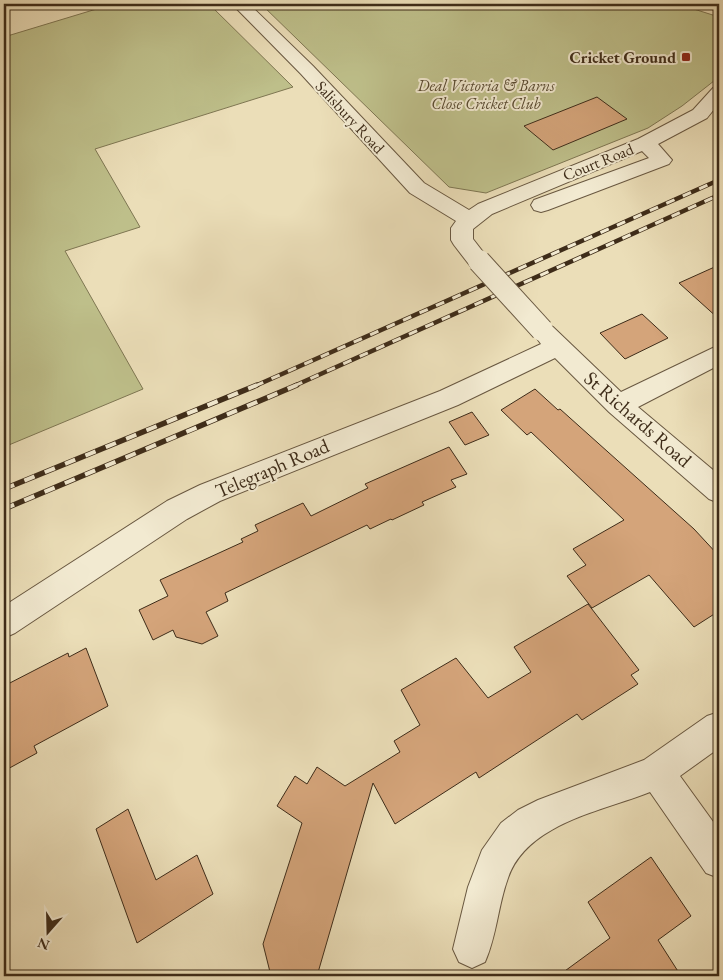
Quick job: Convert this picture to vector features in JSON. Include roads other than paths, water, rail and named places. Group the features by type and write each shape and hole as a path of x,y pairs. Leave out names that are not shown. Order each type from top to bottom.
{"street":[{"name":"Salisbury Road","path":"240,4 307,70 417,188 469,220"},
{"path":"711,4 719,6"},
{"name":"Court Road","path":"469,220 485,209 518,195 537,206 662,160 645,143 700,114 719,92"},
{"name":"St Richards Road","path":"469,220 462,228 462,240 550,338 618,405 719,491"},
{"name":"Telegraph Road","path":"4,623 177,510 210,493 449,398 550,338"},
{"path":"618,405 719,354"},
{"path":"472,949 488,879 502,850 524,827 554,811 656,771 719,728"},
{"path":"656,771 719,860"}],"railway":[{"path":"255,386 719,180"},
{"path":"294,386 719,195"},
{"path":"4,489 257,385"},
{"path":"4,509 297,385"}],"place":[{"name":"Cricket Ground","path":"686,57"}],"park label":[{"name":"Deal Victoria & Barns Close Cricket Club","path":"486,94"}]}
